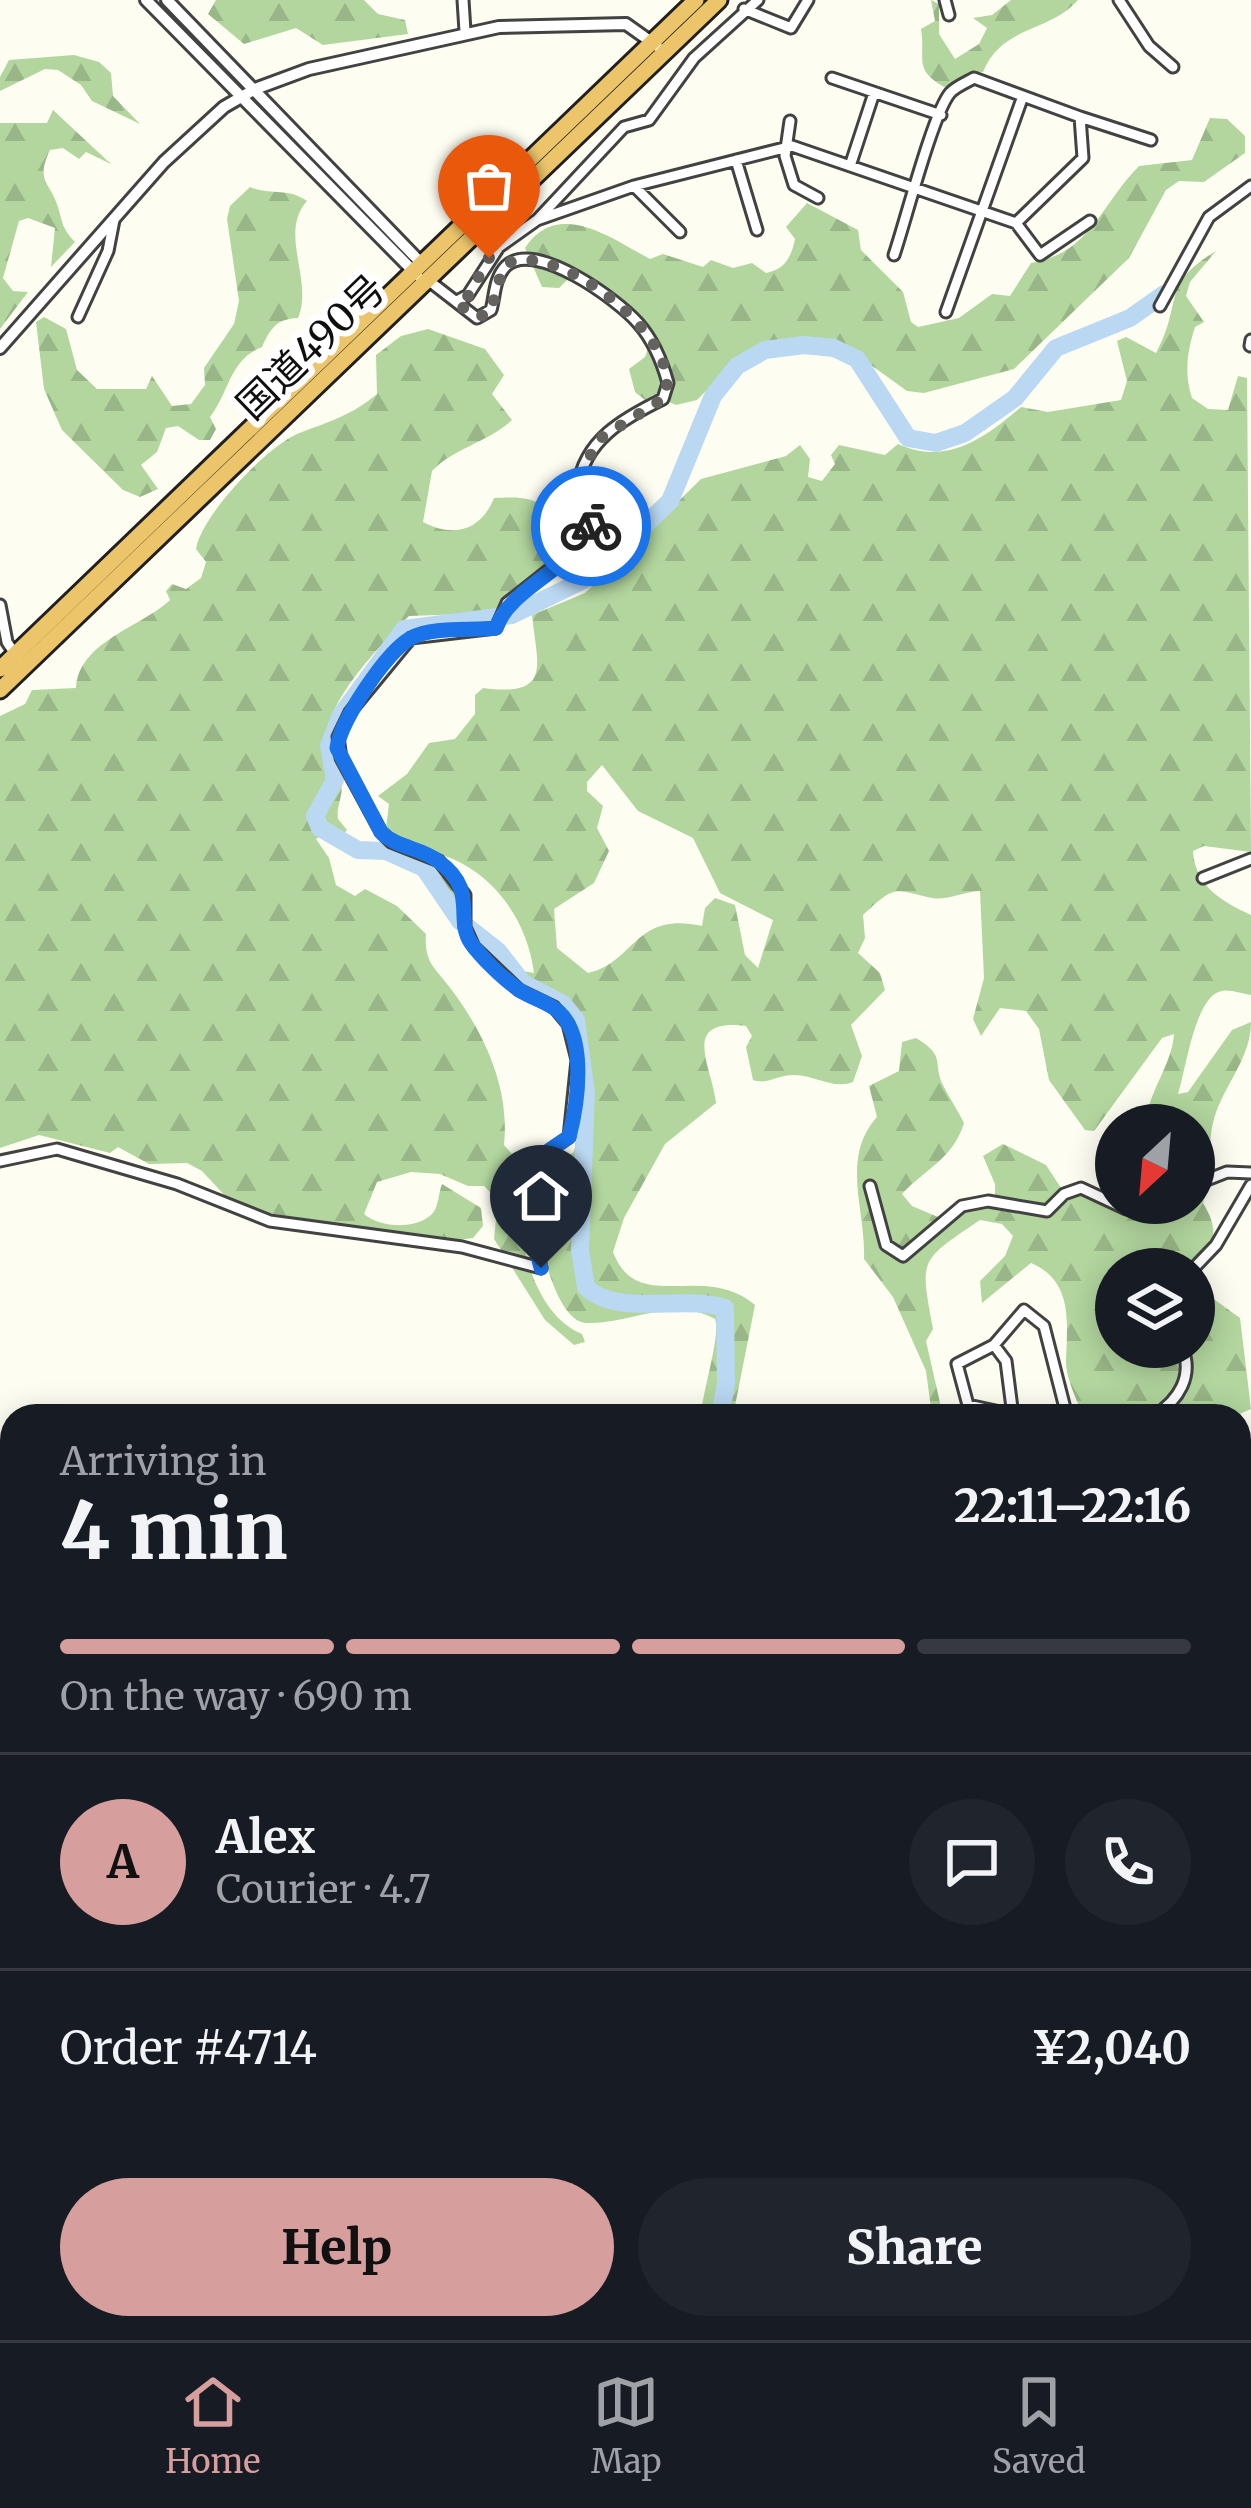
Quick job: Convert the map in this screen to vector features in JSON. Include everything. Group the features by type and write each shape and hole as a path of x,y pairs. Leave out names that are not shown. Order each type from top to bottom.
{"highway":[{"name":"国道490号","path":"658,47 696,0"},
{"name":"国道490号","path":"0,690 20,660 421,272 658,47 719,0"},
{"name":"国道490号","path":"0,669 20,660"}],"street":[{"path":"0,1160 57,1149 176,1184 270,1222 462,1247 541,1268 525,1210 525,1178 531,1163 569,1137 576,1046 562,1014 519,990 474,947 465,896 439,861 391,842 381,832 337,748 350,712 400,646 420,634 496,628 500,616 589,538 591,519 578,487 592,449 614,426 663,399 668,383 641,326 617,303 538,260 508,263 486,316 469,314 240,97 146,0"},
{"path":"167,0 421,272"},
{"path":"463,0 465,31"},
{"path":"457,301 468,296 499,247 537,220 624,127 653,116 694,58 758,0"},
{"path":"744,9 791,28 808,0"},
{"path":"945,0 949,15"},
{"path":"1119,0 1149,46 1172,67"},
{"path":"0,348 164,162 255,89 309,69 465,31 626,24 658,47"},
{"path":"832,78 941,115"},
{"path":"894,255 950,93 974,78 1151,140"},
{"path":"850,166 874,93"},
{"path":"946,312 1023,96"},
{"path":"1016,223 1083,158 1080,117"},
{"path":"790,121 786,148 794,185 818,198"},
{"path":"537,220 634,186 786,148 1016,223 1040,255 1090,221"},
{"path":"736,160 757,230"},
{"path":"634,186 680,232"},
{"path":"1160,306 1209,217 1251,186"},
{"path":"78,317 108,251 114,220"},
{"path":"0,605 20,660"},
{"path":"1203,878 1251,859"},
{"path":"1215,1177 1251,1173"},
{"path":"1213,1248 1251,1185"},
{"path":"871,1186 886,1245 903,1256 962,1205 988,1201 1047,1211 1064,1194 1081,1188 1095,1195"},
{"path":"968,1404 957,1364 994,1345 1024,1310 1044,1326 1064,1404"},
{"path":"994,1345 1006,1361 1013,1404"},
{"path":"1170,1404 1186,1378 1185,1368"}],"green space":[{"path":"216,0 364,0 378,14 405,20 408,34 323,45 296,28 244,44 208,14"},
{"path":"931,0 939,4 939,34 955,59 979,44 987,28 973,18 992,15 1011,0 1078,0 1054,19 1002,46 983,72 967,74 946,88 924,69 921,29 935,21"},
{"path":"74,55 99,62 111,73 113,96 140,124 92,101 81,85 58,70 45,69 0,91 0,77 9,60"},
{"path":"53,110 111,164 86,152 79,159 63,148 50,150 45,181 63,226 75,242 51,267 55,228 28,218 19,221 3,278 13,291 28,292 0,329 0,123 47,123"},
{"path":"1210,118 1227,119 1245,136 1245,153 1204,182 1179,181 1166,190 1129,258 1014,369 924,393 907,391 839,342 806,339 771,342 743,353 697,400 676,405 653,395 645,400 635,392 629,369 645,357 652,337 634,311 574,273 559,288 542,287 525,248 538,233 570,224 603,234 650,259 663,254 703,267 711,260 733,268 752,263 766,273 789,257 795,239 786,227 807,203 858,230 861,250 903,292 911,322 918,327 959,318 992,294 1010,296 1031,263 1051,258 1082,238 1139,166 1192,160"},
{"path":"250,187 307,201 296,228 302,289 298,318 275,326 262,347 236,368 210,417 216,429 210,440 199,440 178,426 166,428 157,452 141,465 158,489 140,497 123,490 62,430 44,389 36,322 44,317 66,329 77,370 97,389 146,389 152,376 172,406 191,404 205,385 204,368 234,324 239,301 227,219 230,206"},
{"path":"1216,251 1190,282 1186,296 1204,322 1195,327 1188,380 1192,398 1208,409 1228,410 1238,376 1247,378 1251,852 1204,846 1193,851 1204,883 1251,915 1251,995 1222,991 1205,1005 1178,1094 1188,1092 1232,1030 1251,1022 1242,1060 1215,1118 1215,1104 1150,1104 1174,1034 1162,1038 1114,1104 1095,1104 1095,1130 1085,1130 1049,1080 1039,1029 1026,1011 1000,1008 981,1036 973,1019 984,978 980,891 937,899 895,891 882,898 863,915 865,938 858,953 880,973 885,990 851,1025 862,1056 853,1082 838,1084 793,1075 753,1080 746,1047 752,1036 746,1026 712,1029 704,1048 716,1103 665,1144 624,1218 613,1252 624,1271 638,1281 714,1287 755,1305 735,1404 703,1404 715,1319 683,1310 586,1323 562,1304 545,1261 531,1179 535,1167 573,1153 577,1142 587,1047 577,1013 548,988 517,984 469,932 471,920 522,971 534,973 514,915 489,883 435,853 428,860 457,896 460,912 453,917 423,877 384,846 389,804 378,796 407,774 429,743 455,739 475,714 475,695 483,688 521,687 531,682 537,662 532,615 585,593 701,479 786,456 800,445 810,459 808,477 822,481 835,464 831,455 839,445 885,455 898,444 932,452 948,450 978,439 1021,407 1048,412 1121,400 1127,381 1117,341 1126,337 1156,353 1187,274","holes":["602,765 638,811 693,838 720,893 773,920 758,968 745,955 735,905 715,898 705,908 702,926 662,926 588,973 557,948 554,909 594,883 609,851 597,828 603,806 587,791 587,782"]},
{"path":"428,329 485,349 504,375 492,394 512,420 432,471 423,522 445,530 465,528 482,518 494,498 519,498 553,513 574,506 582,520 581,533 501,601 494,613 409,616 371,657 336,707 325,741 341,783 338,819 347,830 342,836 329,831 316,839 329,858 336,885 355,896 365,889 397,906 426,934 432,964 484,1043 503,1103 504,1145 520,1163 518,1208 527,1259 548,1305 582,1334 585,1342 574,1345 545,1320 494,1239 498,1200 484,1186 411,1172 377,1182 364,1214 379,1222 408,1225 425,1219 436,1208 442,1184 481,1208 483,1226 473,1238 444,1242 251,1210 229,1200 202,1171 187,1163 149,1164 118,1147 110,1153 39,1135 0,1148 0,716 25,704 32,690 76,688 88,658 100,647 170,600 166,591 172,584 186,589 201,578 206,562 196,549 201,535 238,482 288,439 350,412 377,394 376,355 401,336"},
{"path":"916,1038 932,1050 940,1079 964,1123 946,1155 902,1194 912,1206 945,1220 995,1198 995,1184 983,1156 1003,1144 1046,1165 1067,1197 1095,1198 1095,1224 1212,1224 1210,1248 1095,1248 1095,1368 1215,1368 1215,1300 1240,1318 1250,1404 1078,1404 1066,1369 1067,1319 1061,1292 1045,1271 1031,1263 982,1303 980,1281 1005,1256 1013,1236 1002,1224 980,1220 934,1254 928,1264 926,1288 933,1329 926,1341 940,1404 930,1404 926,1371 893,1297 864,1259 857,1167 866,1133 877,1117 869,1086 899,1071 902,1042"}],"waterway":[{"path":"722,1404 725,1308 633,1304 599,1296 586,1287 580,1250 586,1093 576,1020 563,1004 523,983 498,951 460,921 424,868 386,851 358,850 320,828 315,816 335,780 329,746 341,715 404,629 512,615 592,576 670,501 713,396 737,366 765,350 804,345 834,348 857,359 908,438 936,443 965,433 1015,398 1056,348 1130,318 1164,294"}],"way so far":[{"path":"489,258 468,296 457,301 469,314 477,318 491,310 495,287 508,263 520,258 538,260 592,284 617,303 641,326 665,372 668,383 663,399 614,426 592,449 578,479 591,526"}],"route":[{"path":"541,1268 525,1210 525,1178 531,1163 561,1147 569,1137 577,1060 573,1035 562,1014 519,990 474,947 465,926 465,896 454,877 439,861 391,842 381,832 337,748 350,712 400,646 420,634 496,628 507,603 589,538 591,526"}]}
